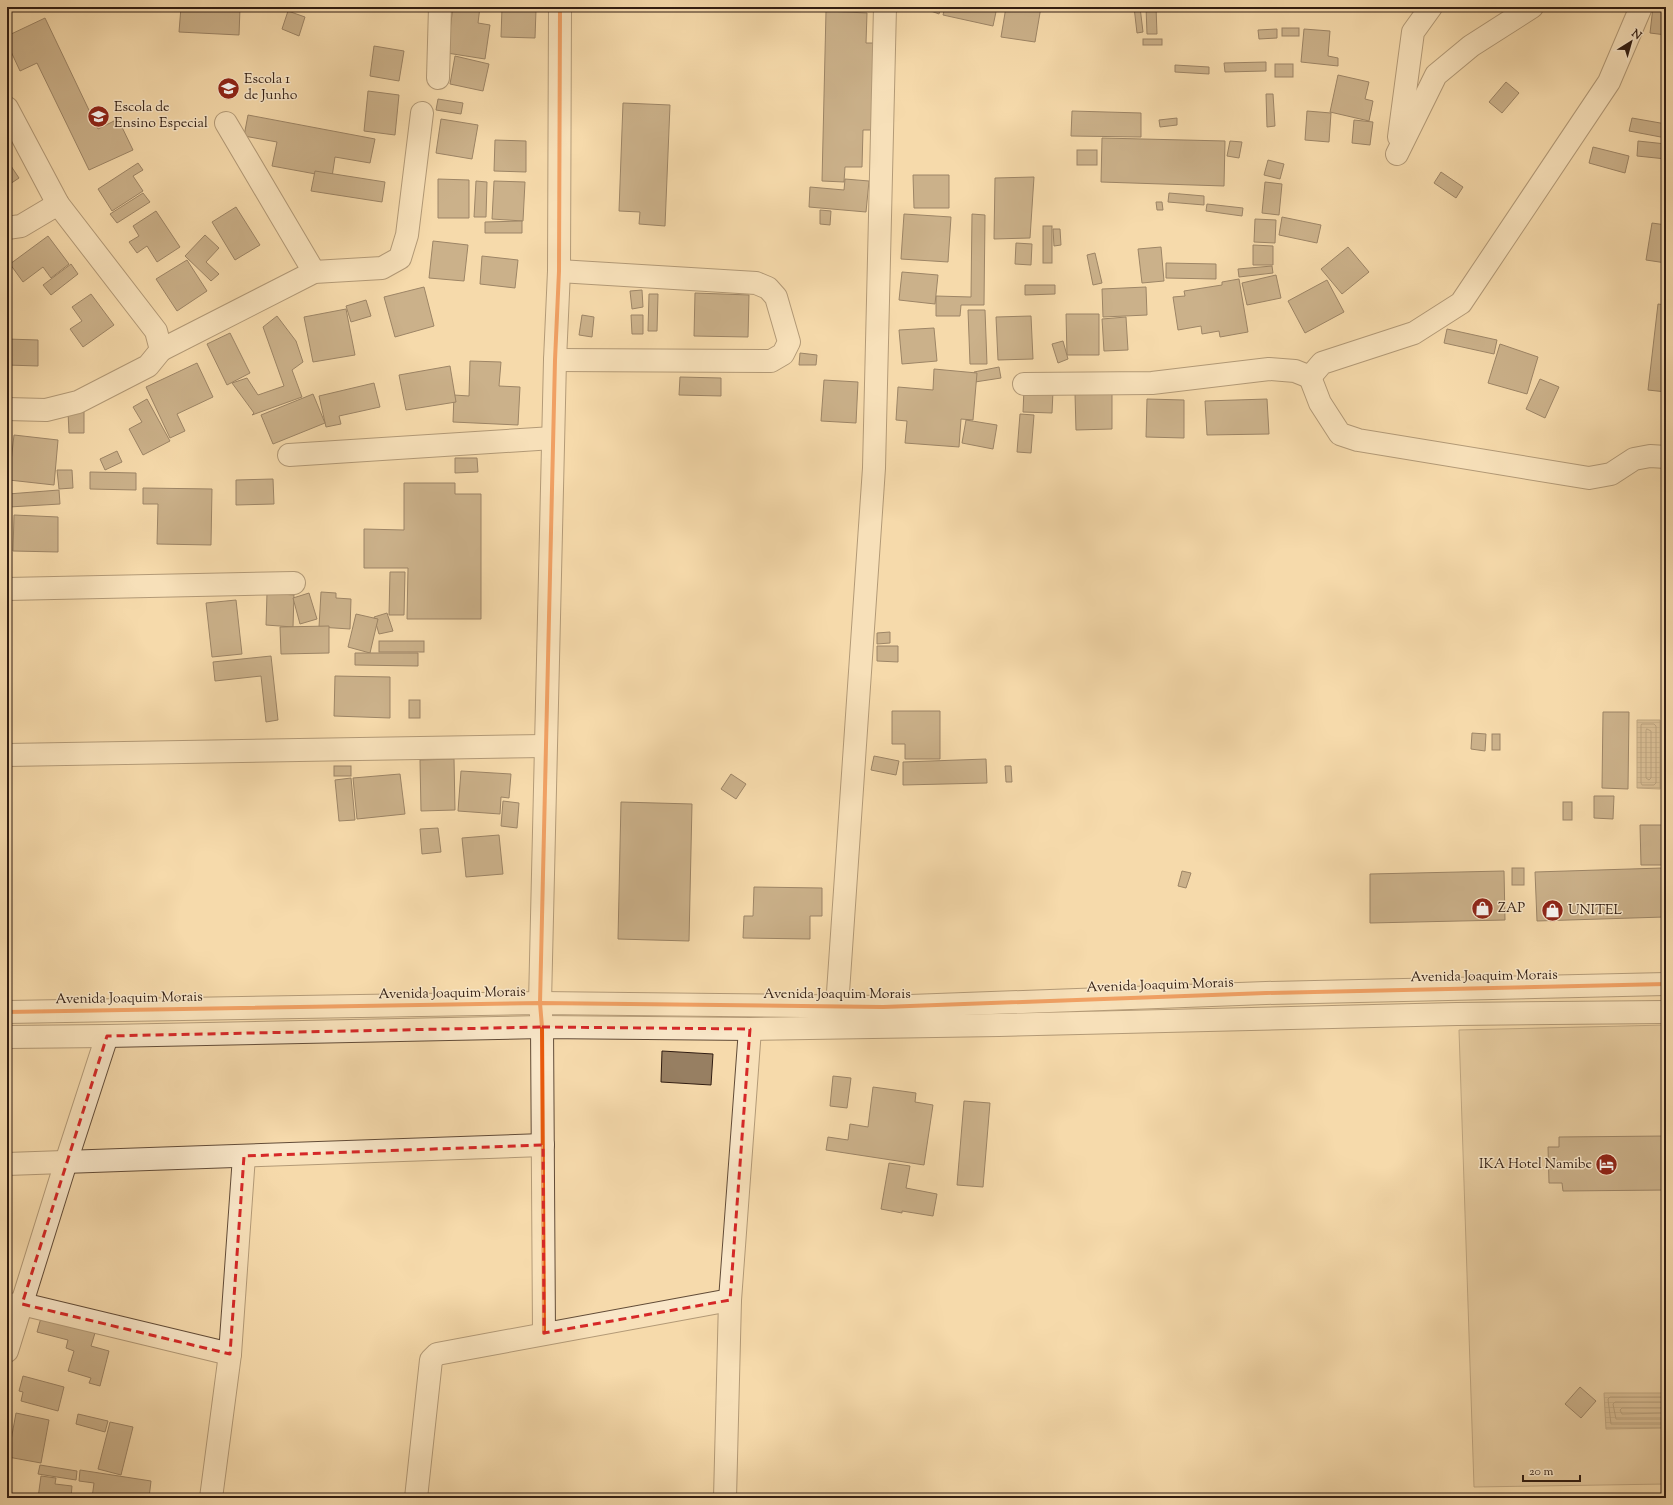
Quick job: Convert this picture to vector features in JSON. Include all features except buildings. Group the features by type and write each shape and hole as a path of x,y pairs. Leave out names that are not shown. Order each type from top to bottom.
{"street":[{"path":"438,78 440,7"},
{"path":"544,1333 542,1027 540,1003 555,360 559,271 556,7"},
{"path":"837,1007 874,468 885,7"},
{"path":"1431,7 1412,32 1397,154 1436,75 1471,46 1532,7"},
{"path":"1310,377 1322,363 1414,333 1461,303 1609,82 1641,7"},
{"path":"7,108 58,204 156,331 161,350"},
{"path":"7,409 46,410 78,402 148,366 161,350 314,272 382,268 400,258 407,235 422,113"},
{"path":"226,123 314,272"},
{"path":"7,228 21,226 58,204"},
{"path":"555,360 771,361 783,354 789,342 776,297 768,288 756,284 559,271"},
{"path":"1024,384 1152,383 1269,369 1295,371 1310,377 1320,403 1340,434 1358,440 1589,478 1611,474 1634,459 1650,456 1666,456"},
{"path":"289,455 553,438"},
{"path":"7,589 294,583"},
{"path":"7,755 545,746"},
{"name":"Avenida Joaquim Morais","path":"7,1012 540,1003 837,1007 1266,993 1666,984"},
{"path":"7,1037 542,1027 750,1028 999,1025 1458,1014 1666,1012"},
{"path":"726,1498 730,1300 750,1028"},
{"path":"7,1351 14,1304 66,1162 107,1036"},
{"path":"7,1164 543,1145"},
{"path":"211,1498 230,1354 244,1156"},
{"path":"416,1498 431,1360 437,1354 544,1333 730,1300"},
{"path":"14,1304 230,1354"}],"highlighted area":[{"path":"542,1027 750,1029 730,1300 544,1333 543,1145 244,1156 230,1354 22,1304 107,1036"}],"shaded area":[{"path":"1666,1025 1666,1484 1474,1487 1459,1030"}],"water":[{"path":"1637,720 1660,720 1660,789 1637,788"},
{"path":"1604,1393 1666,1393 1666,1428 1606,1429"}],"cycle path":[{"path":"544,1333 542,1027 540,1003 555,360 559,271 560,7"},
{"path":"7,1012 540,1003 883,1007 1266,993 1666,984"}],"place":[{"name":"Escola 1 de Junho","path":"229,88"},
{"name":"Escola de Ensino Especial","path":"98,116"},
{"name":"ZAP","path":"1482,909"},
{"name":"UNITEL","path":"1553,911"},
{"name":"IKA Hotel Namibe","path":"1607,1165"}]}
